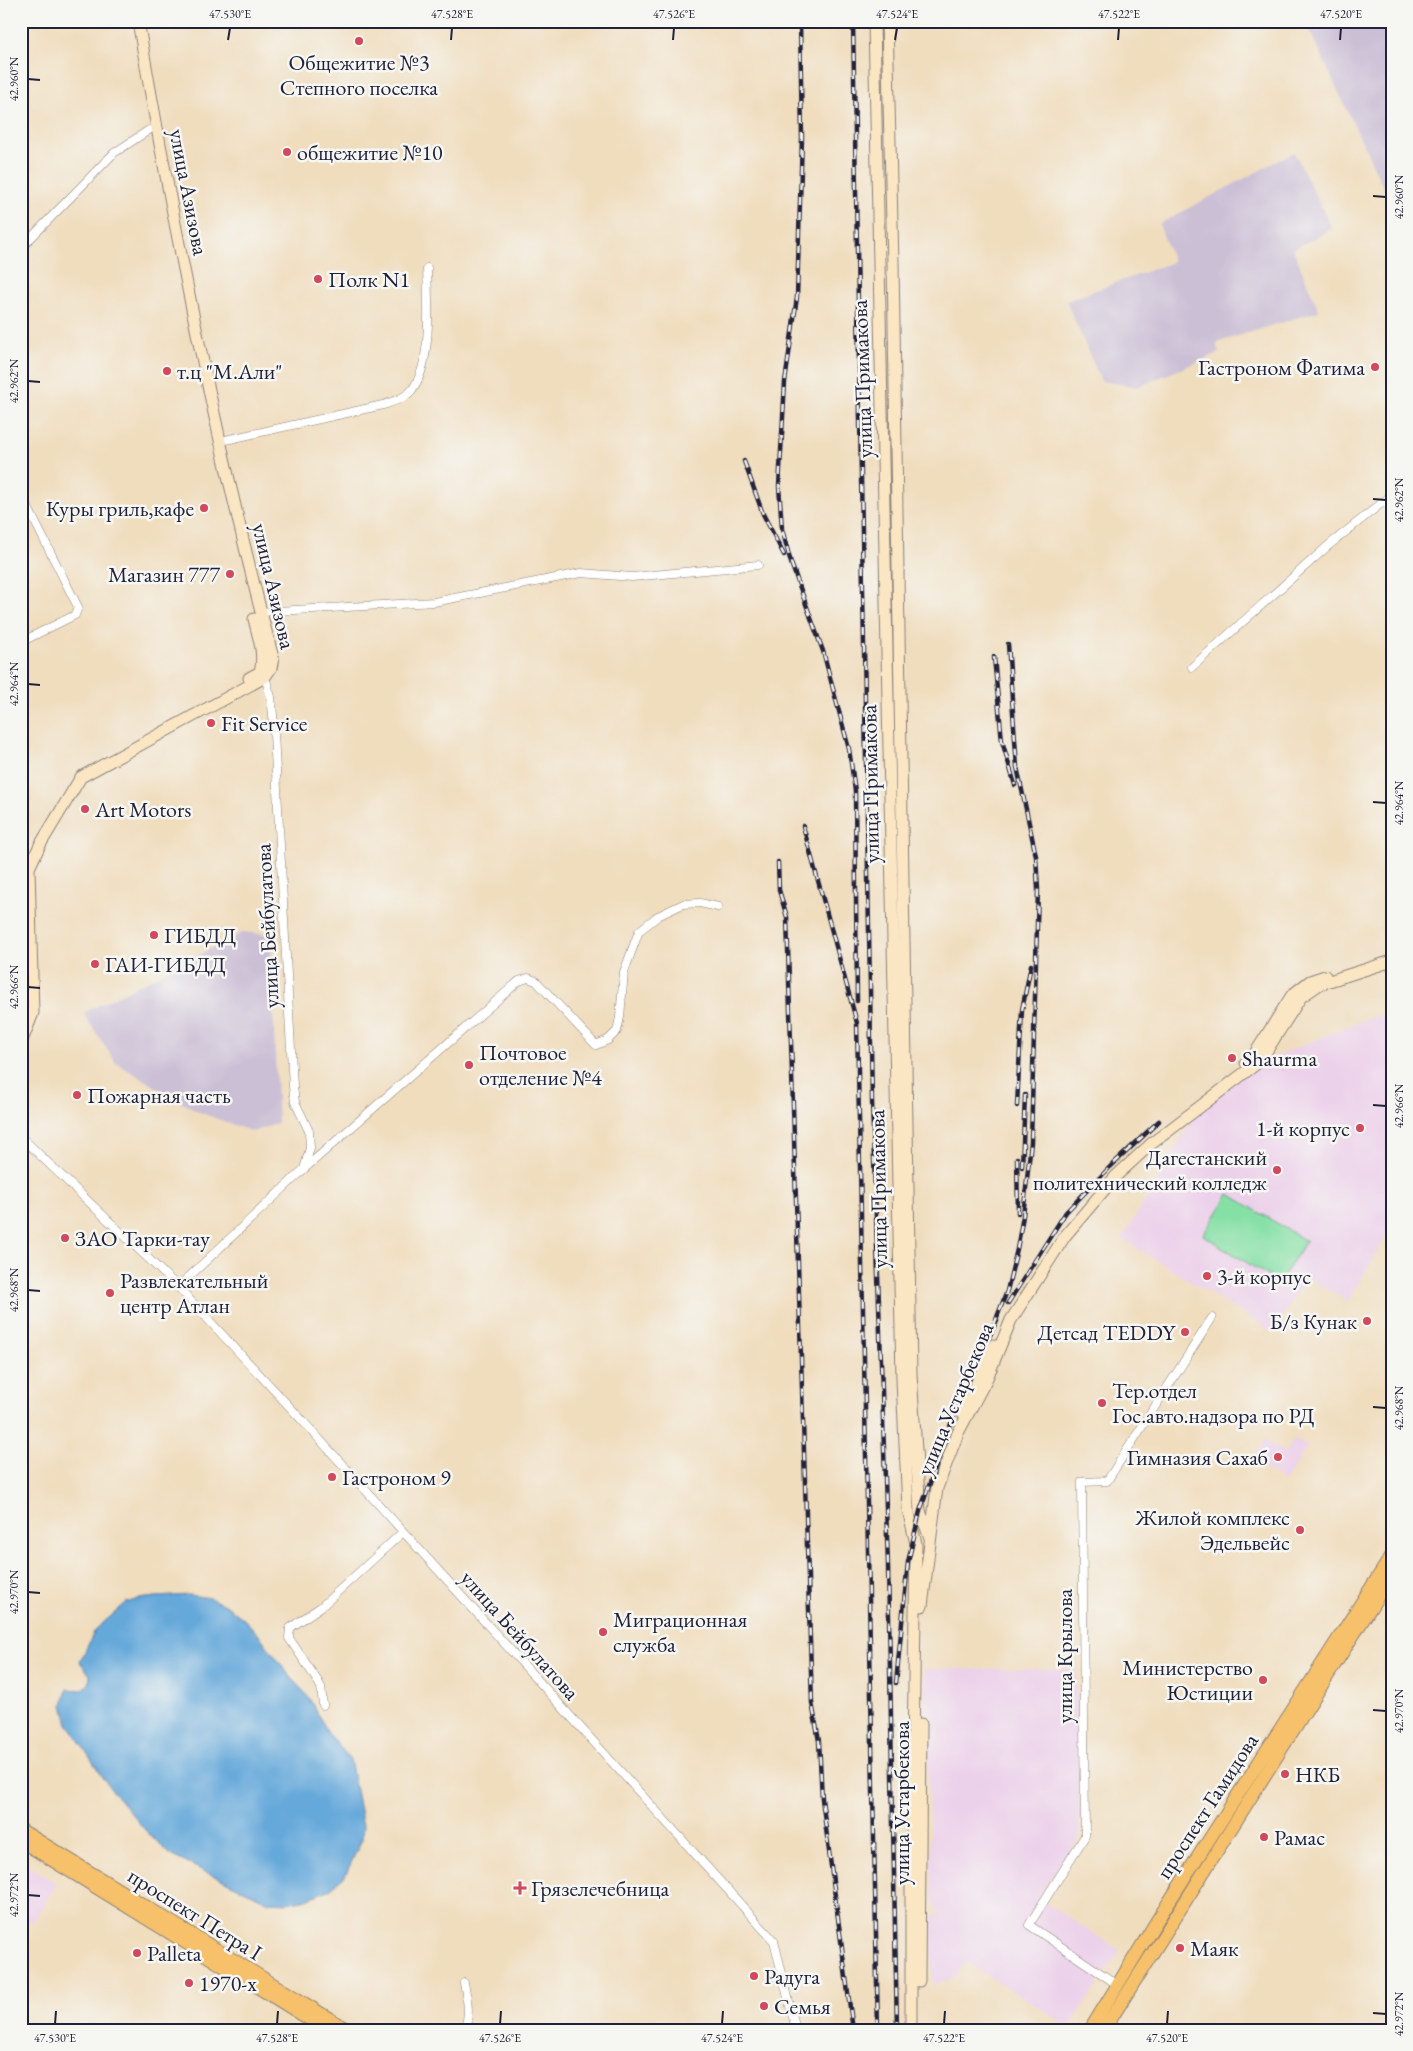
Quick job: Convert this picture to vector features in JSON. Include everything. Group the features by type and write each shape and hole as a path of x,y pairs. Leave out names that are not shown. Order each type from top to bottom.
{"main road":[{"name":"улица Азизова","path":"21,1028 27,998 24,870 35,838 78,772 260,672 262,664 262,649 238,552 182,299 130,21"},
{"name":"улица Азизова","path":"21,1043 33,1014 30,868 43,839 81,777 265,677 271,668 273,658 243,546 184,273 138,21"},
{"name":"улица Примакова","path":"874,21 902,1379 908,1510 914,1537"},
{"name":"улица Примакова","path":"887,21 893,254 911,1374 922,1510"},
{"path":"911,2030 914,1537 922,1510 953,1430 978,1374 1007,1319 1057,1238 1112,1172 1167,1123 1249,1062 1292,995 1306,984 1392,957"},
{"name":"улица Устарбекова","path":"918,2030 921,1887 922,1608 938,1488 958,1433 987,1378 1011,1320 1045,1265 1081,1215 1116,1176 1189,1113 1260,1061 1302,997 1320,984 1392,962"},
{"path":"914,1537 930,1538 922,1510"},
{"name":"проспект Гамидова","path":"1104,2030 1164,1922 1392,1555"},
{"name":"проспект Гамидова","path":"1090,2030 1118,1985 1164,1922 1392,1574"},
{"name":"проспект Петра I","path":"21,1830 348,2030"},
{"name":"проспект Петра I","path":"21,1841 327,2030"}],"street":[{"path":"21,248 114,153 149,130"},
{"path":"221,441 383,405 406,396 418,377 427,344 427,268"},
{"path":"21,494 25,510 78,606 75,615 21,642"},
{"path":"1192,667 1329,544 1392,495"},
{"path":"260,612 434,602 581,573 632,577 758,565"},
{"name":"улица Бейбулатова","path":"265,677 271,697 273,715 295,1102 306,1122 310,1137 310,1148 304,1169"},
{"path":"178,1287 304,1169 519,981 528,978 536,981 596,1045 608,1040 617,1031 624,972 639,931 658,916 683,904 700,903 718,907"},
{"name":"улица Бейбулатова","path":"21,1137 178,1287 312,1431 774,1941 796,2030"},
{"name":"улица Крылова","path":"1118,1985 1029,1925 1085,1836 1082,1482 1106,1481 1212,1318"},
{"path":"323,1705 321,1687 318,1680 289,1638 290,1628 322,1606 403,1532"},
{"path":"464,1983 468,2005 467,2022 464,2030"}],"shaded area":[{"path":"1305,21 1392,21 1392,198 1389,199"},
{"path":"1294,152 1332,229 1293,249 1319,311 1216,343 1219,353 1137,387 1101,381 1066,301 1173,262 1159,224"},
{"path":"244,932 270,935 278,1123 253,1132 196,1111 116,1063 83,1013"},
{"name":"Дагестанский политехнический колледж","path":"1378,1014 1392,1022 1392,1227 1348,1301 1306,1277 1274,1333 1122,1239 1197,1112 1258,1064"},
{"name":"Гимназия Сахаб","path":"1294,1439 1307,1447 1285,1482 1252,1461 1265,1440 1285,1453"},
{"path":"924,1669 1076,1669 1080,1837 1037,1898 1120,1950 1070,2027 966,1962 957,1976 933,1986 930,1917 939,1915 932,1896"},
{"path":"21,1861 57,1884 32,1923 21,1916 21,1901 31,1886 21,1898"}],"green space":[{"path":"1229,1194 1306,1241 1279,1283 1203,1235"}],"water":[{"path":"190,1595 210,1598 227,1606 244,1619 308,1696 328,1733 350,1759 363,1826 362,1839 345,1876 330,1889 307,1899 287,1903 269,1902 172,1856 145,1830 110,1788 68,1724 63,1705 67,1689 82,1690 89,1684 90,1675 80,1662 95,1630 126,1603 138,1599"}],"railway":[{"path":"800,21 802,138 797,297 785,382 779,486 782,529 791,563 823,651 849,749 855,791 857,1001"},
{"path":"853,21 872,1101 888,1565 897,2030"},
{"path":"744,461 763,514 784,555"},
{"path":"994,1325 1007,1291 1017,1249 1023,1216 1031,1142 1038,889 1036,856 1017,767 1008,644"},
{"path":"994,657 1002,741 1015,785"},
{"path":"803,826 857,1023 878,2030"},
{"path":"778,862 779,890 787,917 812,1703 819,1741 822,1799 853,2030"},
{"path":"1017,1106 1022,1010 1031,965"},
{"path":"1022,1167 1025,1095"},
{"path":"1008,1303 1066,1212 1159,1121"},
{"path":"1017,1158 1018,1213"},
{"path":"896,1683 908,1562 920,1511 958,1404 997,1320"}],"place":[{"name":"Общежитие №3 Степного поселка","path":"359,41"},
{"name":"общежитие №10","path":"287,152"},
{"name":"Полк N1","path":"318,279"},
{"name":"Гастроном Фатима","path":"1375,367"},
{"name":"т.ц \"М.Али\"","path":"167,371"},
{"name":"Куры гриль,кафе","path":"204,508"},
{"name":"Магазин 777","path":"230,574"},
{"name":"Fit Service","path":"211,723"},
{"name":"Art Motors","path":"85,809"},
{"name":"ГИБДД","path":"154,935"},
{"name":"ГАИ-ГИБДД","path":"95,964"},
{"name":"Shaurma","path":"1232,1058"},
{"name":"Почтовое отделение №4","path":"469,1065"},
{"name":"Пожарная часть","path":"77,1095"},
{"name":"1-й корпус","path":"1360,1128"},
{"name":"Дагестанский политехнический колледж","path":"1277,1170"},
{"name":"ЗАО Тарки-тау","path":"65,1238"},
{"name":"3-й корпус","path":"1207,1276"},
{"name":"Развлекательный центр Атлан","path":"110,1293"},
{"name":"Б/з Кунак","path":"1367,1321"},
{"name":"Детсад TEDDY","path":"1185,1332"},
{"name":"Тер.отдел Гос.авто.надзора по РД","path":"1102,1403"},
{"name":"Гимназия Сахаб","path":"1278,1457"},
{"name":"Гастроном 9","path":"332,1477"},
{"name":"Жилой комплекс Эдельвейс","path":"1300,1530"},
{"name":"Миграционная служба","path":"603,1632"},
{"name":"Министерство Юстиции","path":"1263,1680"},
{"name":"НКБ","path":"1285,1774"},
{"name":"Рамас","path":"1264,1837"},
{"name":"Грязелечебница","path":"520,1888"},
{"name":"Маяк","path":"1180,1948"},
{"name":"Palleta","path":"137,1953"},
{"name":"Радуга","path":"754,1976"},
{"name":"1970-х","path":"189,1983"},
{"name":"Семья","path":"764,2006"}]}
